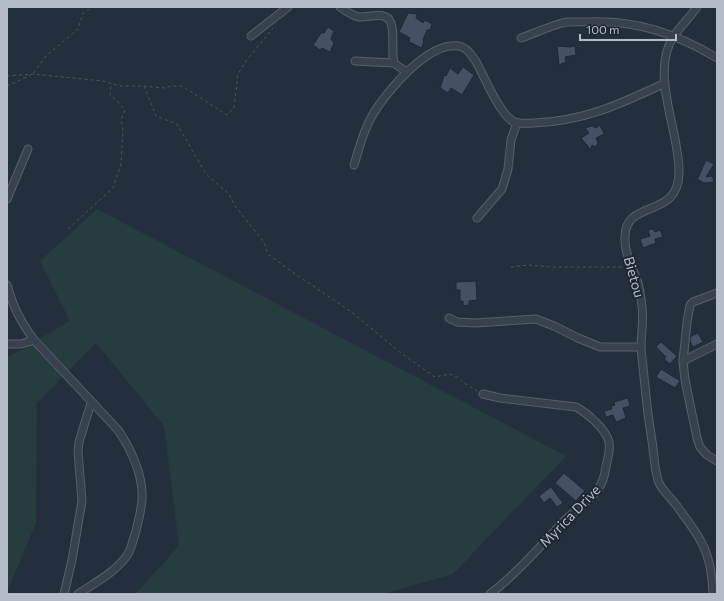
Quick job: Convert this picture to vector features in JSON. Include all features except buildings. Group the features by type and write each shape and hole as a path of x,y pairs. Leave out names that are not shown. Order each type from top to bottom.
{"street":[{"path":"251,36 288,7"},
{"path":"340,7 355,16 381,16 389,19 392,27 394,63"},
{"name":"Bietou","path":"697,7 673,37 665,58 664,66 665,83 678,154 679,179 672,196 666,202 632,218 627,226 624,237 640,292 643,308 641,347 657,477 663,488 700,539 710,569 713,594"},
{"path":"521,38 569,22 596,21 634,24 657,30 692,45 717,58"},
{"path":"354,165 371,118 393,86 406,72 430,55 449,46 462,47 470,52 502,110 511,120 518,123 550,122 598,112 625,102 665,83"},
{"path":"355,61 394,63 406,72"},
{"path":"477,218 502,189 508,169 511,140 518,123"},
{"path":"7,199 28,149"},
{"path":"7,285 14,309 22,324 34,340 91,403 118,430 126,442 134,460 140,481 142,498 139,518 128,554 106,576 78,594"},
{"path":"717,293 693,302 690,305 683,361 699,442 703,451 717,461"},
{"path":"449,318 462,322 475,323 536,319 600,347 641,347"},
{"path":"7,344 21,344 34,340"},
{"path":"683,361 717,344"},
{"name":"Myrica Drive","path":"482,394 500,398 576,407 586,413 606,434 609,440 606,472 597,491 567,517 531,556 490,594"},
{"path":"64,594 72,560 82,501 78,452 79,442 91,403"}],"path":[{"path":"7,86 33,74 46,56 78,29 83,13 90,9 90,7"},
{"path":"7,76 33,74 103,81 120,86 164,88 171,86 182,86 227,114 234,108 238,74 246,61 273,28"},
{"path":"68,229 113,188 121,164 123,129 121,120 125,110 110,95 111,83"},
{"path":"144,86 156,116 177,124 206,174 229,194 235,206 264,242 268,254 353,313 401,352 435,376 450,374 459,378 464,383 482,394"},
{"path":"511,267 528,265 551,267 632,268"}],"green space":[{"path":"97,209 566,456 453,574 383,594 135,594 179,546 164,426 96,343 37,403 36,523 7,592 7,358 70,321 40,261"}]}
